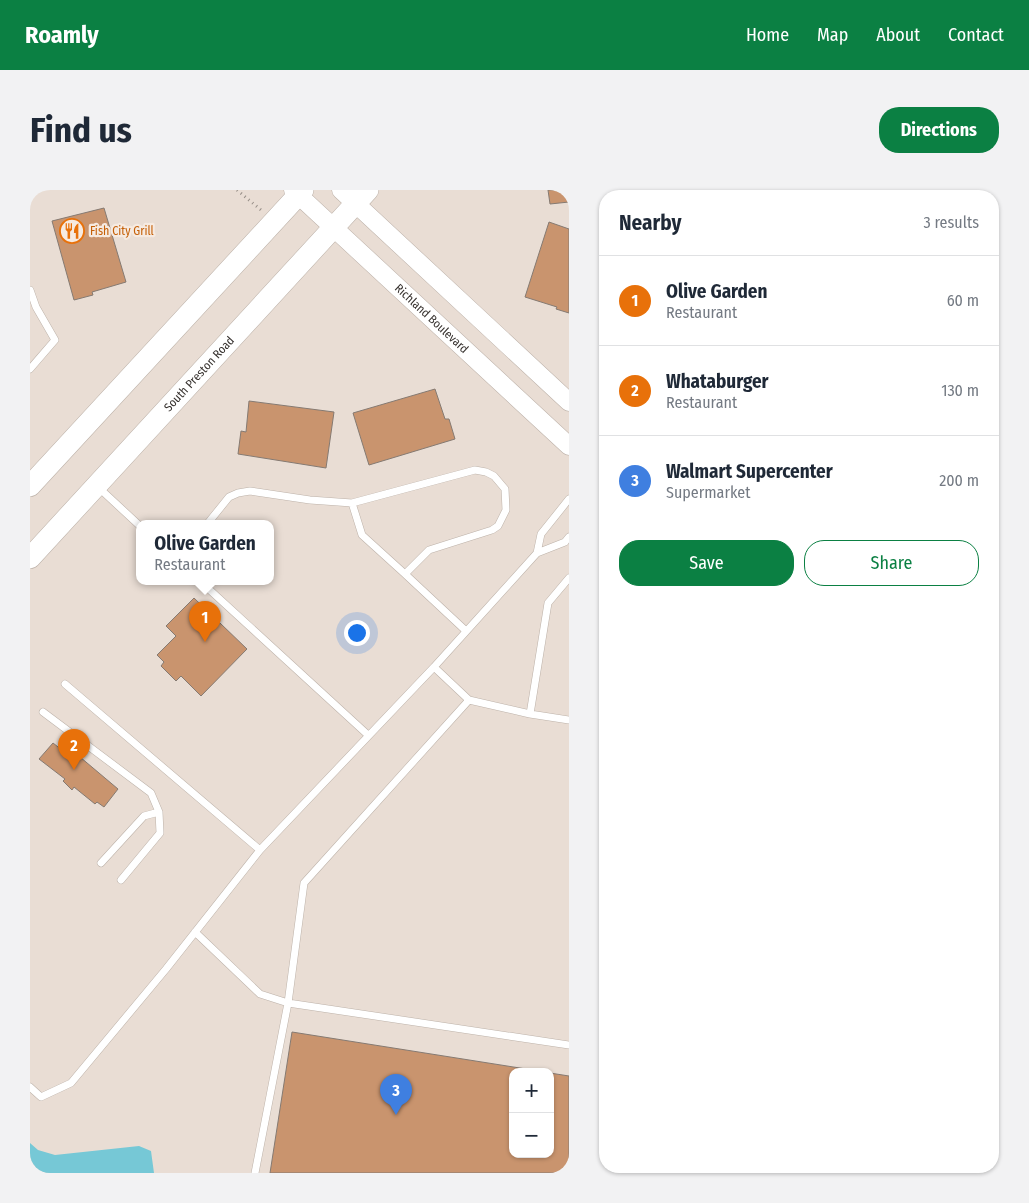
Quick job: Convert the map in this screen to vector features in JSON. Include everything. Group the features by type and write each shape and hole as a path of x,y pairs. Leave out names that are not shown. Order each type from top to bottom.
{"main road":[{"path":"30,486 298,192"},
{"name":"South Preston Road","path":"30,558 334,227 355,194"},
{"path":"30,471 84,427"},
{"path":"30,570 70,516"}],"street":[{"name":"Richland Boulevard","path":"298,192 569,446"},
{"path":"355,194 569,402"}],"lane":[{"path":"30,290 36,307 55,340 30,369"},
{"path":"211,520 229,498 244,492 352,503 475,470 486,472 501,481 505,489 507,503 498,526 492,530 429,550 405,574"},
{"path":"98,486 136,522"},
{"path":"537,553 542,534 569,499"},
{"path":"352,503 362,535 465,630"},
{"path":"30,1087 41,1097 71,1083 260,850 434,667 465,630 537,553 565,542 569,537"},
{"path":"530,714 548,603 569,578"},
{"path":"204,585 368,735"},
{"path":"434,667 468,700 530,714 569,720"},
{"path":"65,684 260,850"},
{"path":"255,1173 288,1003 304,883 468,700"},
{"path":"42,712 151,792 158,812 160,833 121,880"},
{"path":"101,863 144,816 158,812"},
{"path":"195,932 260,994 288,1003 569,1045"}],"path":[{"path":"237,190 261,210"}],"water":[{"path":"30,1143 38,1150 55,1155 139,1146 151,1151 154,1173 30,1173"}],"building":[{"path":"548,190 569,190 569,202 550,204"},
{"path":"104,208 126,282 92,292 93,295 74,300 52,221"},
{"path":"549,222 569,229 569,313 556,309 557,307 525,297"},
{"path":"435,389 445,419 449,419 455,439 369,465 353,413"},
{"path":"249,401 334,412 326,468 238,454 241,431 246,432"},
{"path":"194,598 247,649 201,696 181,676 176,681 161,666 164,662 157,655 176,636 166,626"},
{"path":"53,743 76,761 80,757 118,789 104,807 97,802 95,804 74,787 72,790 63,781 65,779 39,759"},
{"path":"292,1032 520,1068 509,1068 509,1158 554,1158 554,1074 569,1076 569,1173 270,1173"}],"place":[{"name":"Fish City Grill","path":"72,231"},
{"name":"Olive Garden","path":"205,642"},
{"name":"Whataburger","path":"74,770"},
{"name":"Walmart Supercenter","path":"396,1115"}]}
